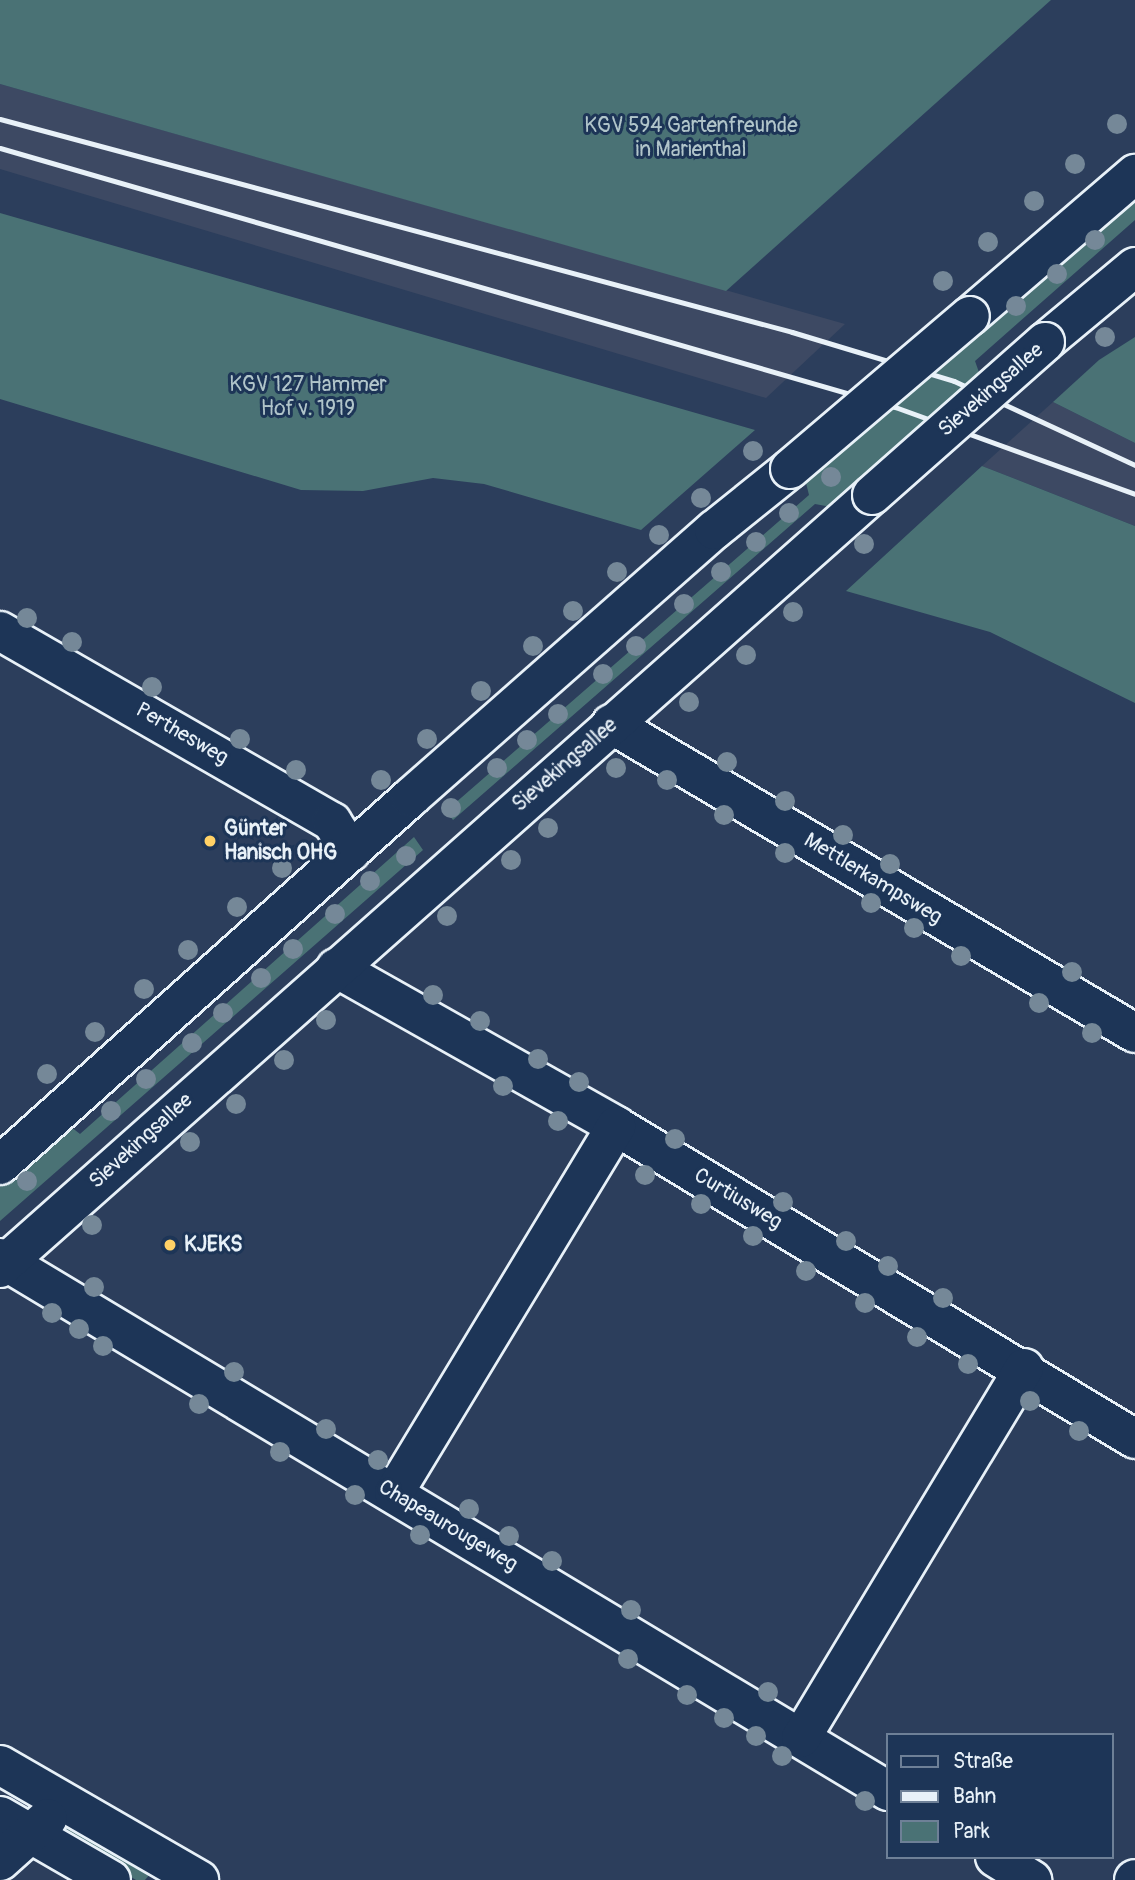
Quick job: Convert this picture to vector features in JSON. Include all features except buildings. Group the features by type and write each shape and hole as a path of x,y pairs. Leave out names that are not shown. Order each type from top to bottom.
{"street":[{"path":"0,1165 703,540 1135,174"},
{"name":"Sievekingsallee","path":"2,1263 1045,342 1135,267"},
{"name":"Perthesweg","path":"0,631 332,822 351,851"},
{"name":"Mettlerkampsweg","path":"611,724 1135,1033"},
{"name":"Curtiusweg","path":"336,968 616,1126 1024,1368 1135,1438"},
{"path":"394,1493 616,1126"},
{"name":"Chapeaurougeweg","path":"2,1263 394,1493 886,1790"},
{"path":"801,1738 1024,1368"},
{"path":"0,1765 199,1880"},
{"path":"0,1861 15,1825 66,1804"},
{"path":"15,1825 111,1880"},
{"path":"998,1859 1032,1880"}],"shaded area":[{"path":"0,84 845,324 766,398 0,169"},
{"path":"1053,402 1135,443 1135,526 982,466"}],"green space":[{"name":"KGV 594 Gartenfreunde in Marienthal","path":"0,0 1051,0 726,291 0,84"},
{"path":"1135,197 1135,220 975,361 981,378 831,507 815,504 453,820 446,811 809,495 805,479"},
{"name":"KGV 127 Hammer Hof v. 1919","path":"0,213 755,430 641,530 484,484 433,478 363,491 301,490 0,399"},
{"path":"1135,337 1135,443 1053,402 1099,360"},
{"path":"982,466 1135,526 1135,703 990,632 846,591"},
{"path":"414,837 423,850 0,1221 0,1187 66,1123 80,1134"},
{"path":"62,1822 150,1874 145,1880 136,1880 56,1833"}],"railway":[{"path":"0,119 792,332 954,381 1135,465"},
{"path":"0,148 895,407 1135,494"}],"place":[{"name":"Günter Hanisch OHG","path":"210,841"},
{"name":"KJEKS","path":"170,1245"}]}
